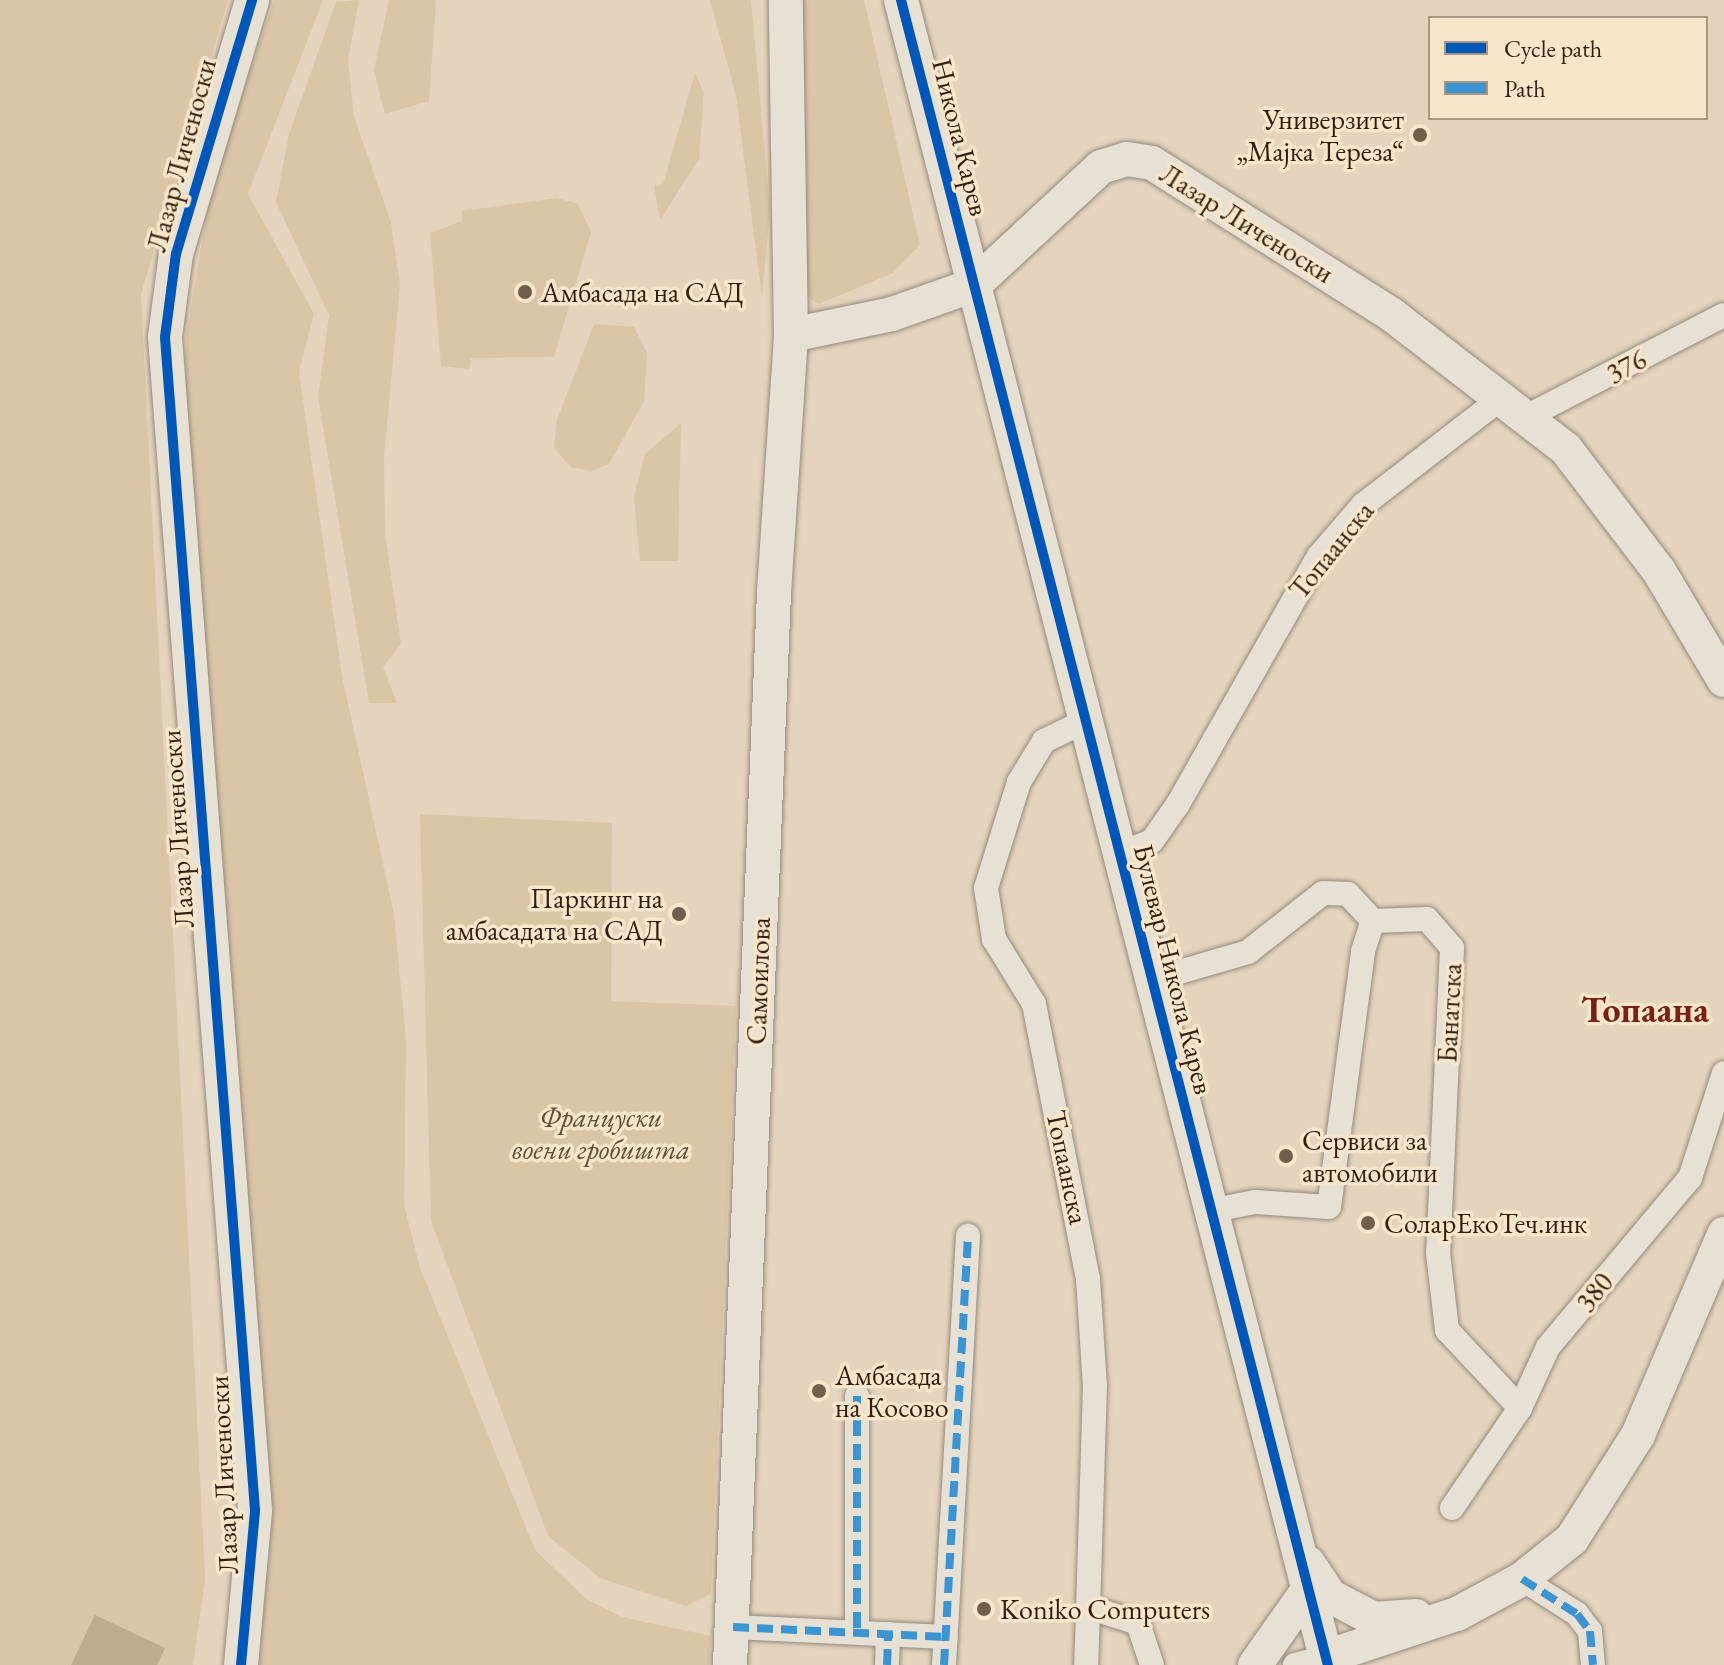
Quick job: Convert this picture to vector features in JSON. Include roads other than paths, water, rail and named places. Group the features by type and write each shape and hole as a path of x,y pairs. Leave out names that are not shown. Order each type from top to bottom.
{"street":[{"name":"Лазар Личеноски","path":"241,1665 255,1510 165,337 176,254 252,0"},
{"path":"786,0 791,335"},
{"name":"Никола Карев","path":"901,0 974,285"},
{"name":"Лазар Личеноски","path":"791,335 892,314 974,285 1094,172 1121,159 1143,160 1392,315 1516,406 1614,508 1724,680"},
{"name":"Булевар Никола Карев","path":"974,285 1308,1590 1317,1662"},
{"name":"376","path":"1516,406 1724,315"},
{"name":"Самоилова","path":"730,1665 774,592 791,335"},
{"name":"Топаанска","path":"1121,853 1152,841 1178,804 1319,556 1374,496 1516,406"},
{"name":"Топаанска","path":"1085,721 1044,741 1019,782 986,888 994,939 1034,1004 1079,1209 1095,1386 1091,1608 1086,1665"},
{"path":"1152,980 1248,952 1323,893 1348,894 1373,921 1363,951 1329,1207 1255,1202 1209,1211"},
{"name":"Банатска","path":"1373,921 1427,919 1452,948 1438,1253 1447,1330 1520,1408"},
{"name":"380","path":"1452,1508 1520,1408 1548,1347 1690,1178 1724,1073"},
{"path":"1317,1662 1457,1614 1522,1579 1572,1539 1604,1496 1675,1354 1724,1234"},
{"path":"944,1665 968,1236"},
{"path":"857,1396 857,1630"},
{"path":"1295,1542 1330,1596 1374,1619 1457,1614"},
{"path":"1522,1579 1577,1614 1590,1631 1593,1665"},
{"path":"1255,1665 1308,1590"},
{"path":"1091,1608 1138,1623 1152,1665"},
{"path":"733,1627 857,1630 946,1637"},
{"path":"887,1665 888,1634"},
{"path":"1371,1665 1398,1634"}],"place":[{"name":"Универзитет „Мајка Тереза“","path":"1420,135"},
{"name":"Амбасада на САД","path":"525,292"},
{"name":"Паркинг на амбасадата на САД","path":"679,914"},
{"name":"Сервиси за автомобили","path":"1286,1156"},
{"name":"СоларЕкоТеч.инк","path":"1368,1223"},
{"name":"Амбасада на Косово","path":"819,1391"},
{"name":"Koniko Computers","path":"984,1609"}],"district":[{"name":"Топаана","path":"1645,1010"}],"park label":[{"name":"Француски воени гробишта","path":"601,1133"}]}
